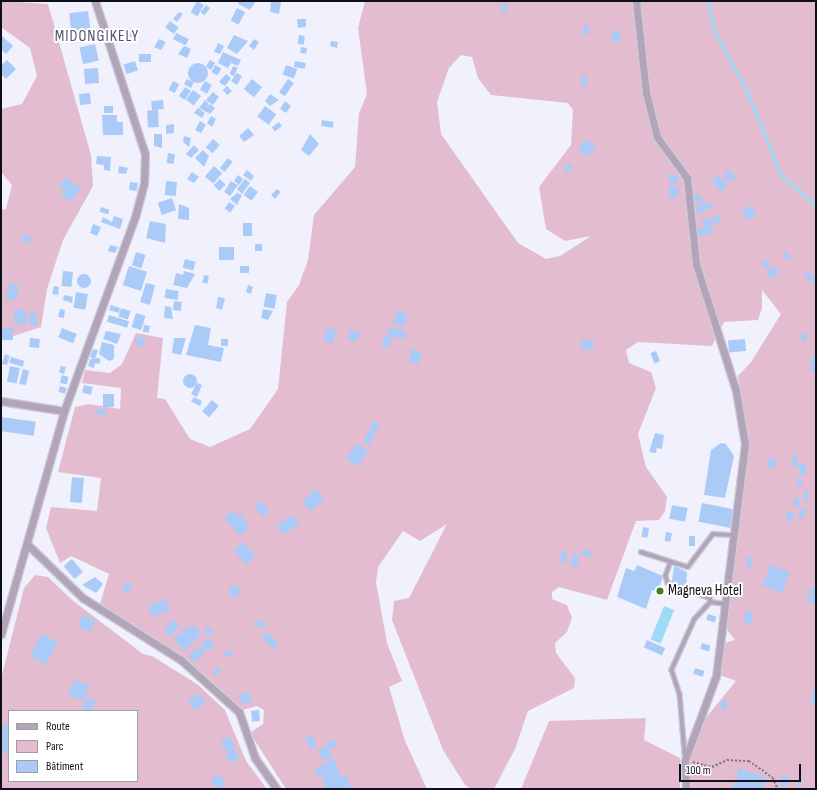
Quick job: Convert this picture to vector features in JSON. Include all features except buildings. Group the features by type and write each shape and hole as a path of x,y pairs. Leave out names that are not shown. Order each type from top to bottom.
{"street":[{"path":"1,634 64,411 135,217 144,183 145,154 95,1"},
{"path":"636,1 646,93 657,137 687,178 696,264 744,420 745,444 735,535 716,676 687,761 686,789"},
{"path":"1,401 64,411"},
{"path":"27,544 83,598 181,660 239,712 255,758 277,789"}],"lane":[{"path":"641,552 671,562 693,566 713,534 735,535"},
{"path":"671,562 666,576 668,583 710,598 711,602"},
{"path":"711,602 726,604"},
{"path":"687,761 680,694 672,670 695,619 711,602"}],"path":[{"path":"687,761 712,767 727,760 749,761 773,778 778,789"}],"green space":[{"path":"1,1 48,4 91,155 93,186 63,240 47,289 41,327 1,340 1,210 6,209 12,185 1,172 1,109 22,104 37,76 30,48 1,27"},
{"path":"365,1 816,1 816,789 690,789 689,762 704,720 736,681 720,675 724,643 735,640 720,621 748,452 738,376 751,362 781,314 762,290 762,308 758,320 724,322 712,346 638,342 626,350 629,363 651,372 656,388 638,434 646,467 667,497 665,511 659,520 636,521 607,600 559,587 552,592 552,599 567,605 572,618 567,632 555,643 556,653 575,678 574,688 528,711 515,749 494,789 472,789 465,785 443,750 392,620 394,601 409,598 447,524 420,541 403,531 378,567 376,582 387,643 402,681 389,687 405,741 427,789 286,789 250,733 263,724 264,710 257,706 242,710 183,656 100,604 109,574 71,556 60,563 46,528 51,507 97,511 101,478 58,472 75,407 89,404 120,409 121,388 82,383 85,370 110,373 122,364 136,333 163,338 157,398 165,399 190,439 210,447 250,429 278,389 287,302 299,285 308,260 314,215 355,167 359,113 367,94 358,28","holes":["461,55 472,57 478,78 491,95 568,103 573,110 571,145 539,187 546,229 565,241 591,236 560,256 546,259 518,243 441,134 437,102 449,68"]},
{"path":"35,575 48,577 72,600 143,654 152,656 197,684 225,710 246,761 267,789 1,789 1,679 24,588"},
{"path":"646,718 644,740 680,758 680,789 521,789 549,721"}],"water":[{"path":"664,606 674,610 661,643 651,639"}],"waterway":[{"path":"708,1 715,32 747,90 781,175 816,205"}],"place":[{"name":"Magneva Hotel","path":"660,591"}],"district":[{"name":"MIDONGIKELY","path":"97,37"}]}
